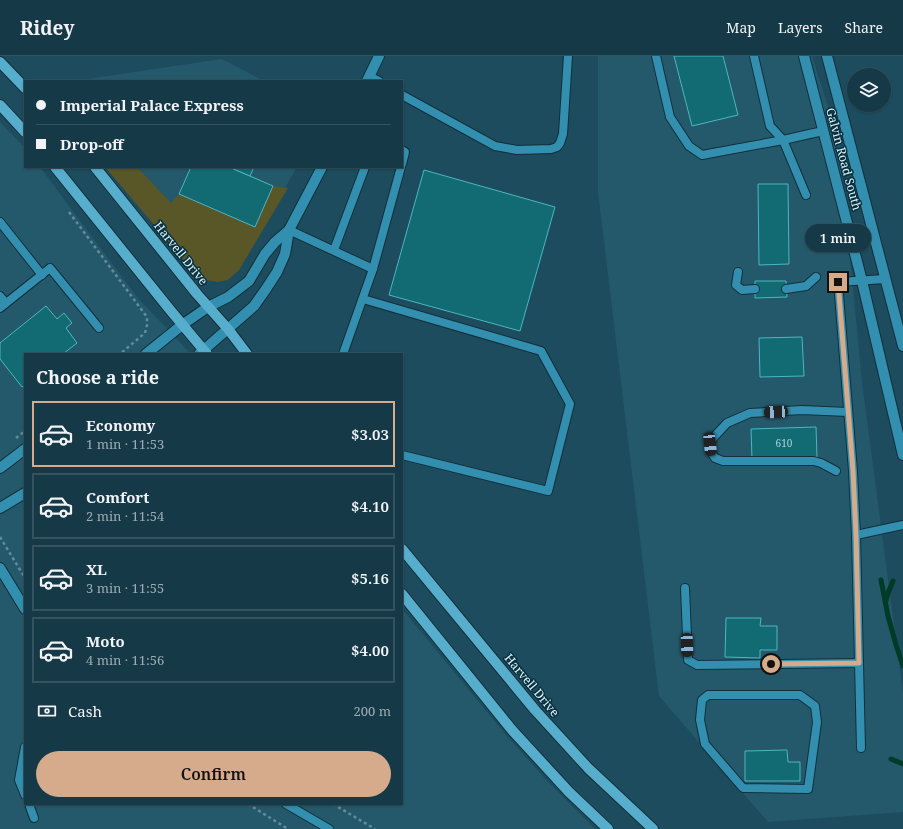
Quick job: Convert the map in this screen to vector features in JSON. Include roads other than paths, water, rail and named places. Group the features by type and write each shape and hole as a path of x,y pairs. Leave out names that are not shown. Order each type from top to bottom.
{"main road":[{"path":"372,79 379,56"},
{"name":"Galvin Road South","path":"804,56 862,281 903,455"},
{"name":"Galvin Road South","path":"827,56 903,346"},
{"path":"0,62 24,87"},
{"path":"0,105 24,131"},
{"path":"56,168 203,352 254,306 277,272 285,254 289,230 319,168"},
{"name":"Harvell Drive","path":"96,168 208,307 247,353"},
{"path":"147,353 182,325 208,307 228,298 249,281 274,242 289,230"},
{"path":"0,468 24,450"},
{"path":"0,508 24,494"},
{"name":"Harvell Drive","path":"403,549 535,710 588,768 653,829"},
{"path":"0,568 24,607"},
{"path":"403,595 512,730 569,792 608,829"}],"lane":[{"path":"403,95 495,146 517,150 551,149 557,147 564,134 568,56"},
{"path":"656,56 670,117 689,146 702,155 823,131"},
{"path":"754,56 770,126 783,140 806,195"},
{"path":"334,250 365,168"},
{"path":"344,353 373,269 401,168"},
{"path":"0,222 42,275"},
{"path":"289,230 373,269"},
{"path":"0,296 3,306 50,268 99,328"},
{"path":"738,272 736,284 742,290 755,289"},
{"path":"786,289 806,286 816,277"},
{"path":"861,748 856,535 838,282 885,279"},
{"path":"363,299 541,351 570,404 548,492 403,455"},
{"path":"836,471 822,463 814,461 723,461 715,458 711,452 710,444 714,437 727,423 750,413 802,410 848,412"},
{"path":"856,535 903,524"},
{"path":"686,588 688,660 698,665 859,663"},
{"path":"708,695 800,695 815,706 817,722 808,789 743,788 705,744 700,720 702,700 708,695"},
{"path":"24,753 19,780 24,792"},
{"path":"19,780 24,772"},
{"path":"29,805 34,818"},
{"path":"288,805 330,829"}],"waterway":[{"path":"881,580 888,616 903,666"},
{"path":"886,601 893,581"},
{"path":"891,759 903,764"}]}
